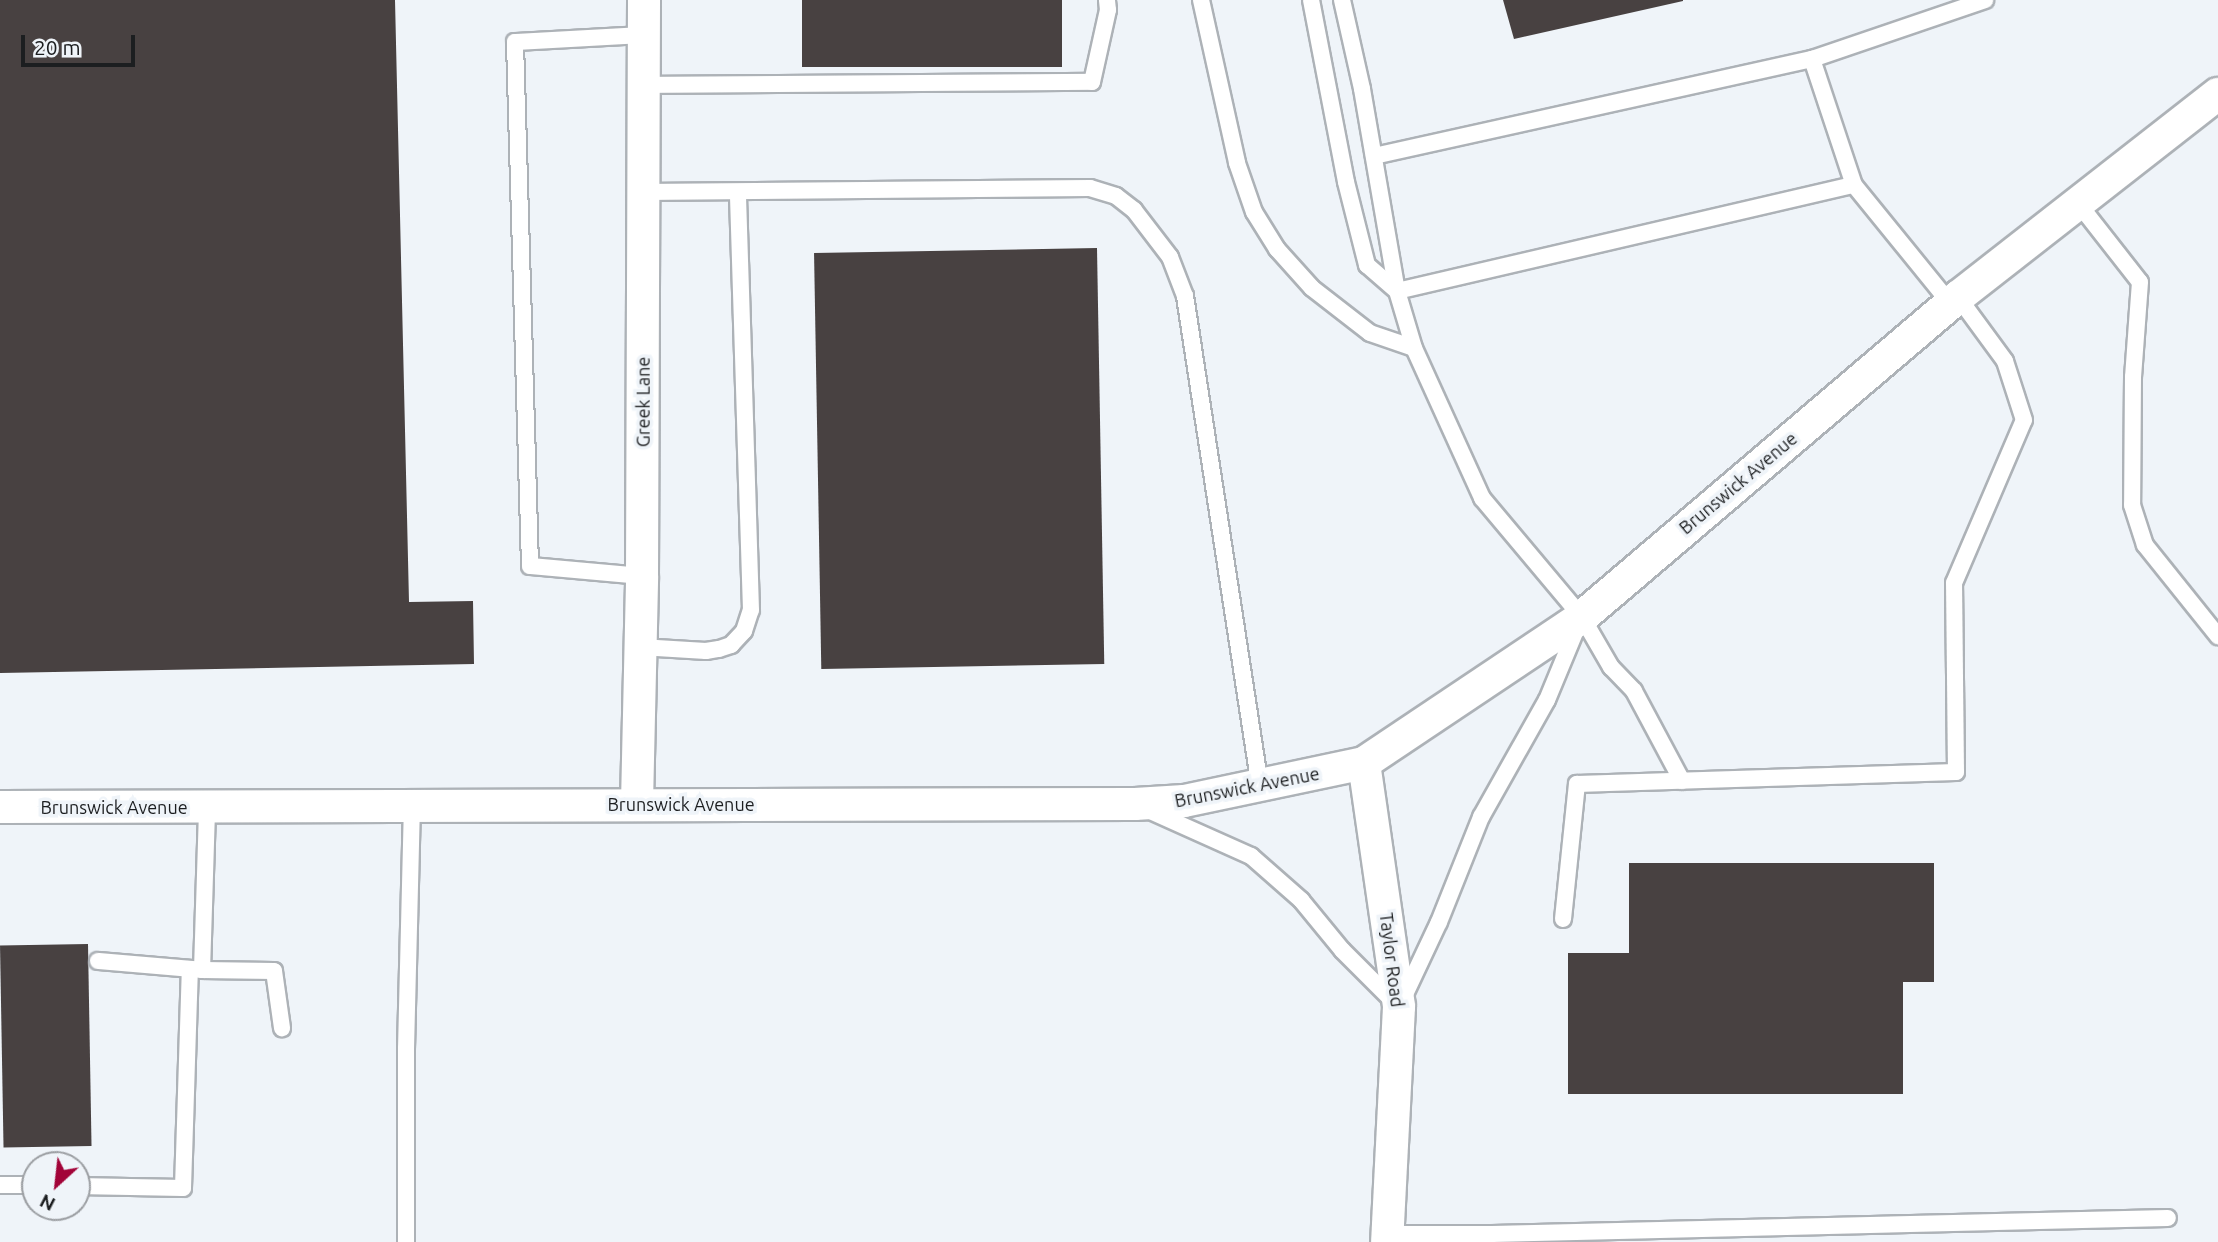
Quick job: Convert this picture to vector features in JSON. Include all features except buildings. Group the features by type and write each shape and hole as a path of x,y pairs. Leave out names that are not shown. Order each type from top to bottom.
{"street":[{"name":"Greek Lane","path":"637,803 642,576 644,0"},
{"name":"Brunswick Avenue","path":"0,807 412,807 637,803 1135,804 1184,802 1364,763 1582,617 1954,300 2218,94"},
{"name":"Taylor Road","path":"1364,763 1399,1007 1387,1238"}],"lane":[{"path":"643,85 1092,82 1108,10 1107,0"},
{"path":"1201,0 1237,163 1260,222 1277,249 1312,288 1370,333 1414,348"},
{"path":"1311,0 1346,182 1367,265 1397,291"},
{"path":"1342,0 1374,156 1397,291 1414,348 1482,498 1582,617 1611,667 1634,691 1682,781"},
{"path":"1374,156 1812,59 1985,0"},
{"path":"642,576 530,566 515,42 644,35"},
{"path":"1563,919 1577,784 1956,772 1954,583 2024,420 2005,360 1854,185 1812,59"},
{"path":"1397,291 1854,185"},
{"path":"643,192 738,194 1090,188 1115,196 1134,210 1170,257 1185,296 1260,787"},
{"path":"640,647 706,651 719,649 730,645 744,631 751,610 738,194"},
{"path":"2078,203 2140,282 2133,377 2132,505 2145,545 2218,636"},
{"path":"1135,804 1251,856 1301,900 1342,950 1399,1007 1439,922 1481,817 1547,700 1582,617"},
{"path":"91,1186 183,1188 207,807"},
{"path":"406,1242 405,1049 412,807"},
{"path":"98,961 196,969 274,971 282,1028"},
{"path":"0,1185 21,1185"},
{"path":"1387,1238 1537,1237 2168,1217"}]}
